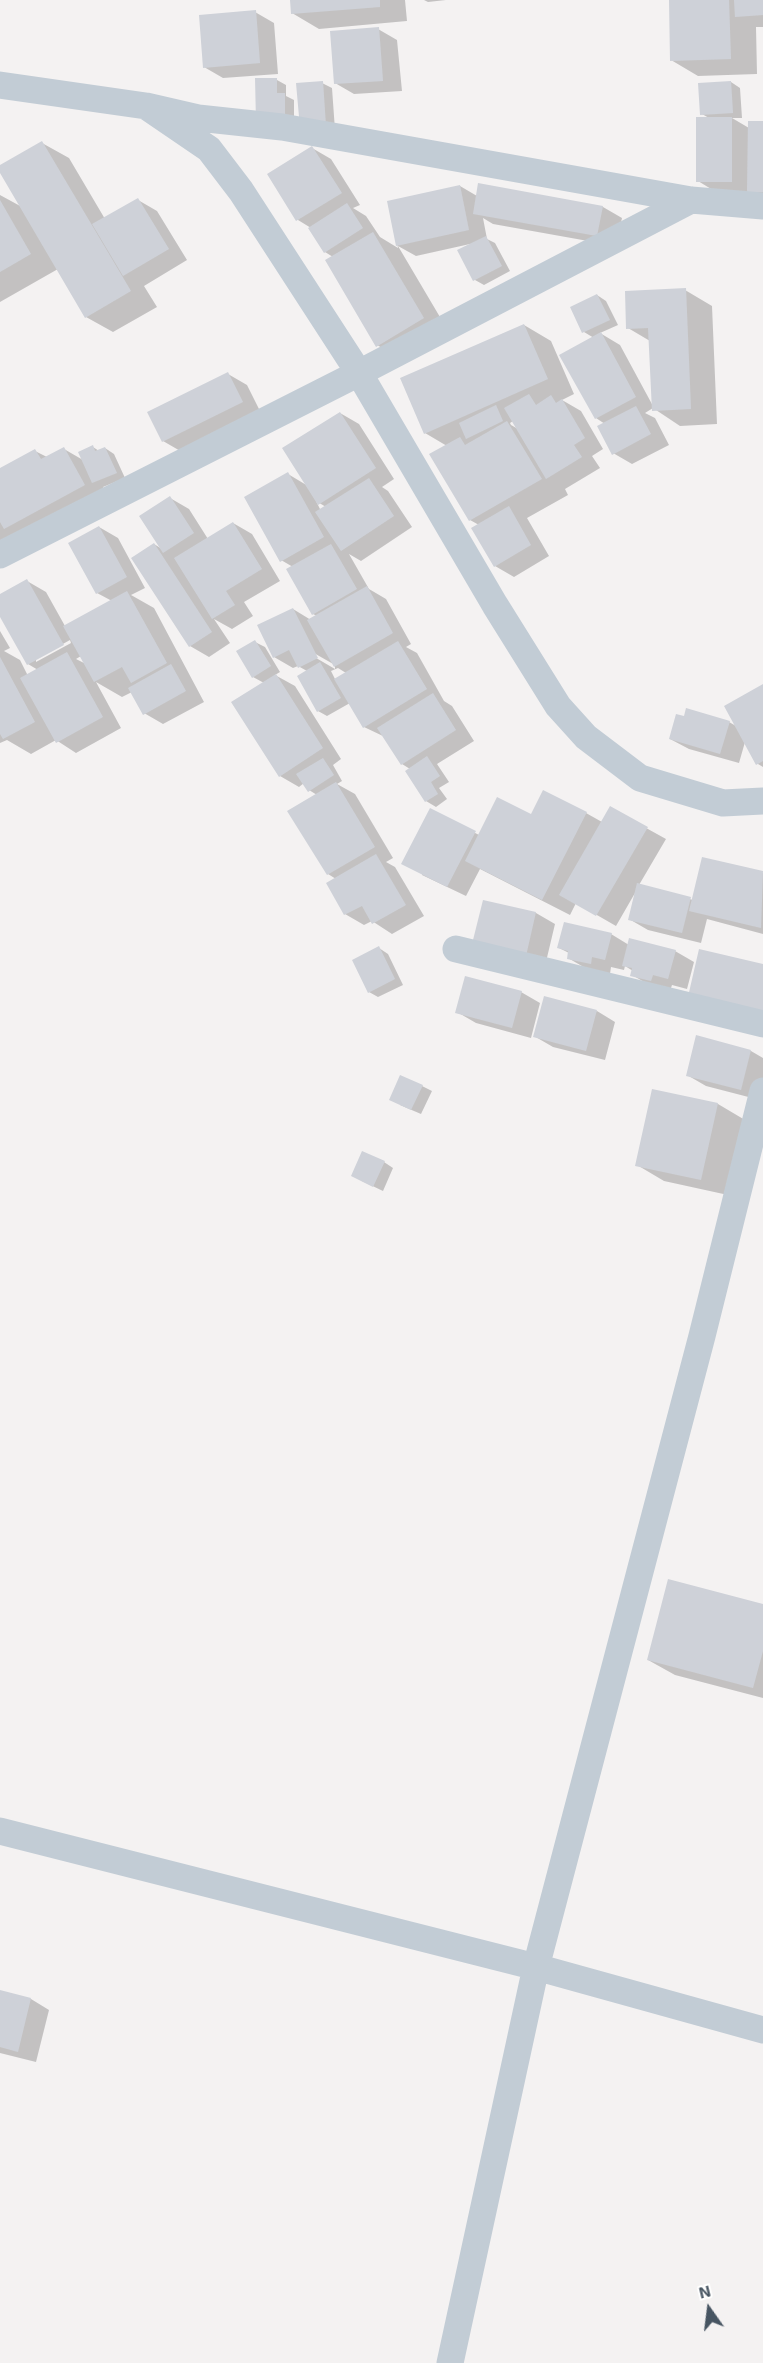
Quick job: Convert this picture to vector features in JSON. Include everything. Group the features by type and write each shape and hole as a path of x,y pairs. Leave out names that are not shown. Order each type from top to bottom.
{"street":[{"path":"0,86 146,106 198,117 282,127 691,200 763,206"},
{"path":"146,106 209,149 241,191 359,373 495,605 558,706 586,736 640,778 723,803 763,801"},
{"path":"0,555 359,373 691,200"},
{"path":"456,949 763,1024"},
{"path":"450,2363 536,1967 702,1336 763,1091"},
{"path":"0,1831 536,1967 763,2030"}],"building":[{"path":"290,0 380,0 380,7 291,14"},
{"path":"669,0 729,0 731,59 670,61"},
{"path":"734,0 763,0 763,15 735,17"},
{"path":"256,10 260,63 203,68 199,15"},
{"path":"379,27 383,81 334,84 330,31"},
{"path":"255,78 277,78 277,93 285,93 285,121 256,122"},
{"path":"323,81 326,126 300,128 296,83"},
{"path":"731,81 733,113 700,115 698,83"},
{"path":"696,117 732,117 732,182 696,182"},
{"path":"748,121 763,121 763,192 747,192"},
{"path":"42,141 131,291 85,318 0,173 0,165"},
{"path":"312,146 342,193 296,221 267,174"},
{"path":"478,183 603,206 597,236 473,214"},
{"path":"460,185 469,230 396,246 387,201"},
{"path":"138,198 169,249 123,276 92,224"},
{"path":"0,200 31,254 0,272"},
{"path":"347,203 363,228 324,253 308,228"},
{"path":"373,232 424,318 376,347 325,260"},
{"path":"486,236 502,266 473,281 457,250"},
{"path":"686,288 691,409 652,411 648,328 626,329 625,291"},
{"path":"597,294 610,320 582,333 570,307"},
{"path":"524,324 548,379 424,434 400,378"},
{"path":"601,332 636,397 595,419 559,355"},
{"path":"228,372 243,402 162,442 147,412"},
{"path":"529,394 536,405 551,395 556,403 562,399 585,438 574,445 582,457 546,479 504,408"},
{"path":"496,405 503,421 466,439 459,423"},
{"path":"636,406 651,434 612,455 597,426"},
{"path":"340,412 376,468 318,505 282,448"},
{"path":"507,421 542,479 469,521 429,454 460,437 465,445"},
{"path":"93,445 95,451 105,447 117,473 92,483 78,452"},
{"path":"64,447 85,485 4,529 0,522 0,468 35,449 41,459"},
{"path":"288,472 324,537 280,562 244,497"},
{"path":"369,478 394,516 341,551 315,512"},
{"path":"170,496 194,533 163,553 139,516"},
{"path":"509,506 531,545 494,567 471,528"},
{"path":"233,522 262,569 226,591 235,605 212,619 174,558"},
{"path":"99,526 127,577 96,594 68,543"},
{"path":"154,543 212,632 189,647 131,558"},
{"path":"331,544 357,589 312,615 286,569"},
{"path":"27,579 64,645 27,665 0,617 0,594"},
{"path":"367,586 393,633 334,667 307,620"},
{"path":"127,591 167,663 131,683 122,667 94,682 63,626"},
{"path":"293,608 318,658 298,668 289,650 273,658 257,625"},
{"path":"255,640 271,666 252,678 236,651"},
{"path":"398,641 427,689 363,728 334,679"},
{"path":"67,652 103,717 56,743 20,678"},
{"path":"0,657 35,722 3,739 0,734"},
{"path":"320,662 341,698 317,712 297,676"},
{"path":"171,664 186,691 143,715 128,688"},
{"path":"276,674 323,748 279,777 231,702"},
{"path":"763,684 763,761 756,765 724,706"},
{"path":"433,693 456,730 401,765 377,728"},
{"path":"686,708 730,721 720,754 669,739 676,714 684,716"},
{"path":"427,756 440,776 431,782 438,794 425,802 405,771"},
{"path":"323,758 334,775 308,792 296,774"},
{"path":"336,782 375,847 327,875 287,811"},
{"path":"543,790 587,812 542,900 465,861 497,797 531,814"},
{"path":"610,806 648,827 596,916 559,895"},
{"path":"430,808 476,831 447,887 401,864"},
{"path":"376,854 406,905 372,924 362,906 344,915 326,883"},
{"path":"702,857 763,871 761,928 689,911"},
{"path":"637,883 691,897 682,933 628,920"},
{"path":"483,900 536,912 526,956 472,944"},
{"path":"564,922 612,933 605,960 592,957 591,964 567,959 568,951 557,948"},
{"path":"629,938 676,950 668,979 653,975 651,981 630,976 632,968 622,966"},
{"path":"379,946 395,979 368,993 352,960"},
{"path":"699,949 763,964 763,1019 687,1001"},
{"path":"465,976 522,991 512,1028 455,1013"},
{"path":"544,996 597,1010 586,1051 533,1037"},
{"path":"696,1035 751,1050 741,1090 686,1076"},
{"path":"400,1075 423,1085 411,1110 389,1100"},
{"path":"652,1089 718,1103 701,1180 635,1166"},
{"path":"362,1151 385,1161 373,1187 351,1176"},
{"path":"668,1579 763,1604 763,1651 753,1688 647,1660"},
{"path":"0,1990 31,1998 18,2052 0,2047"}]}
